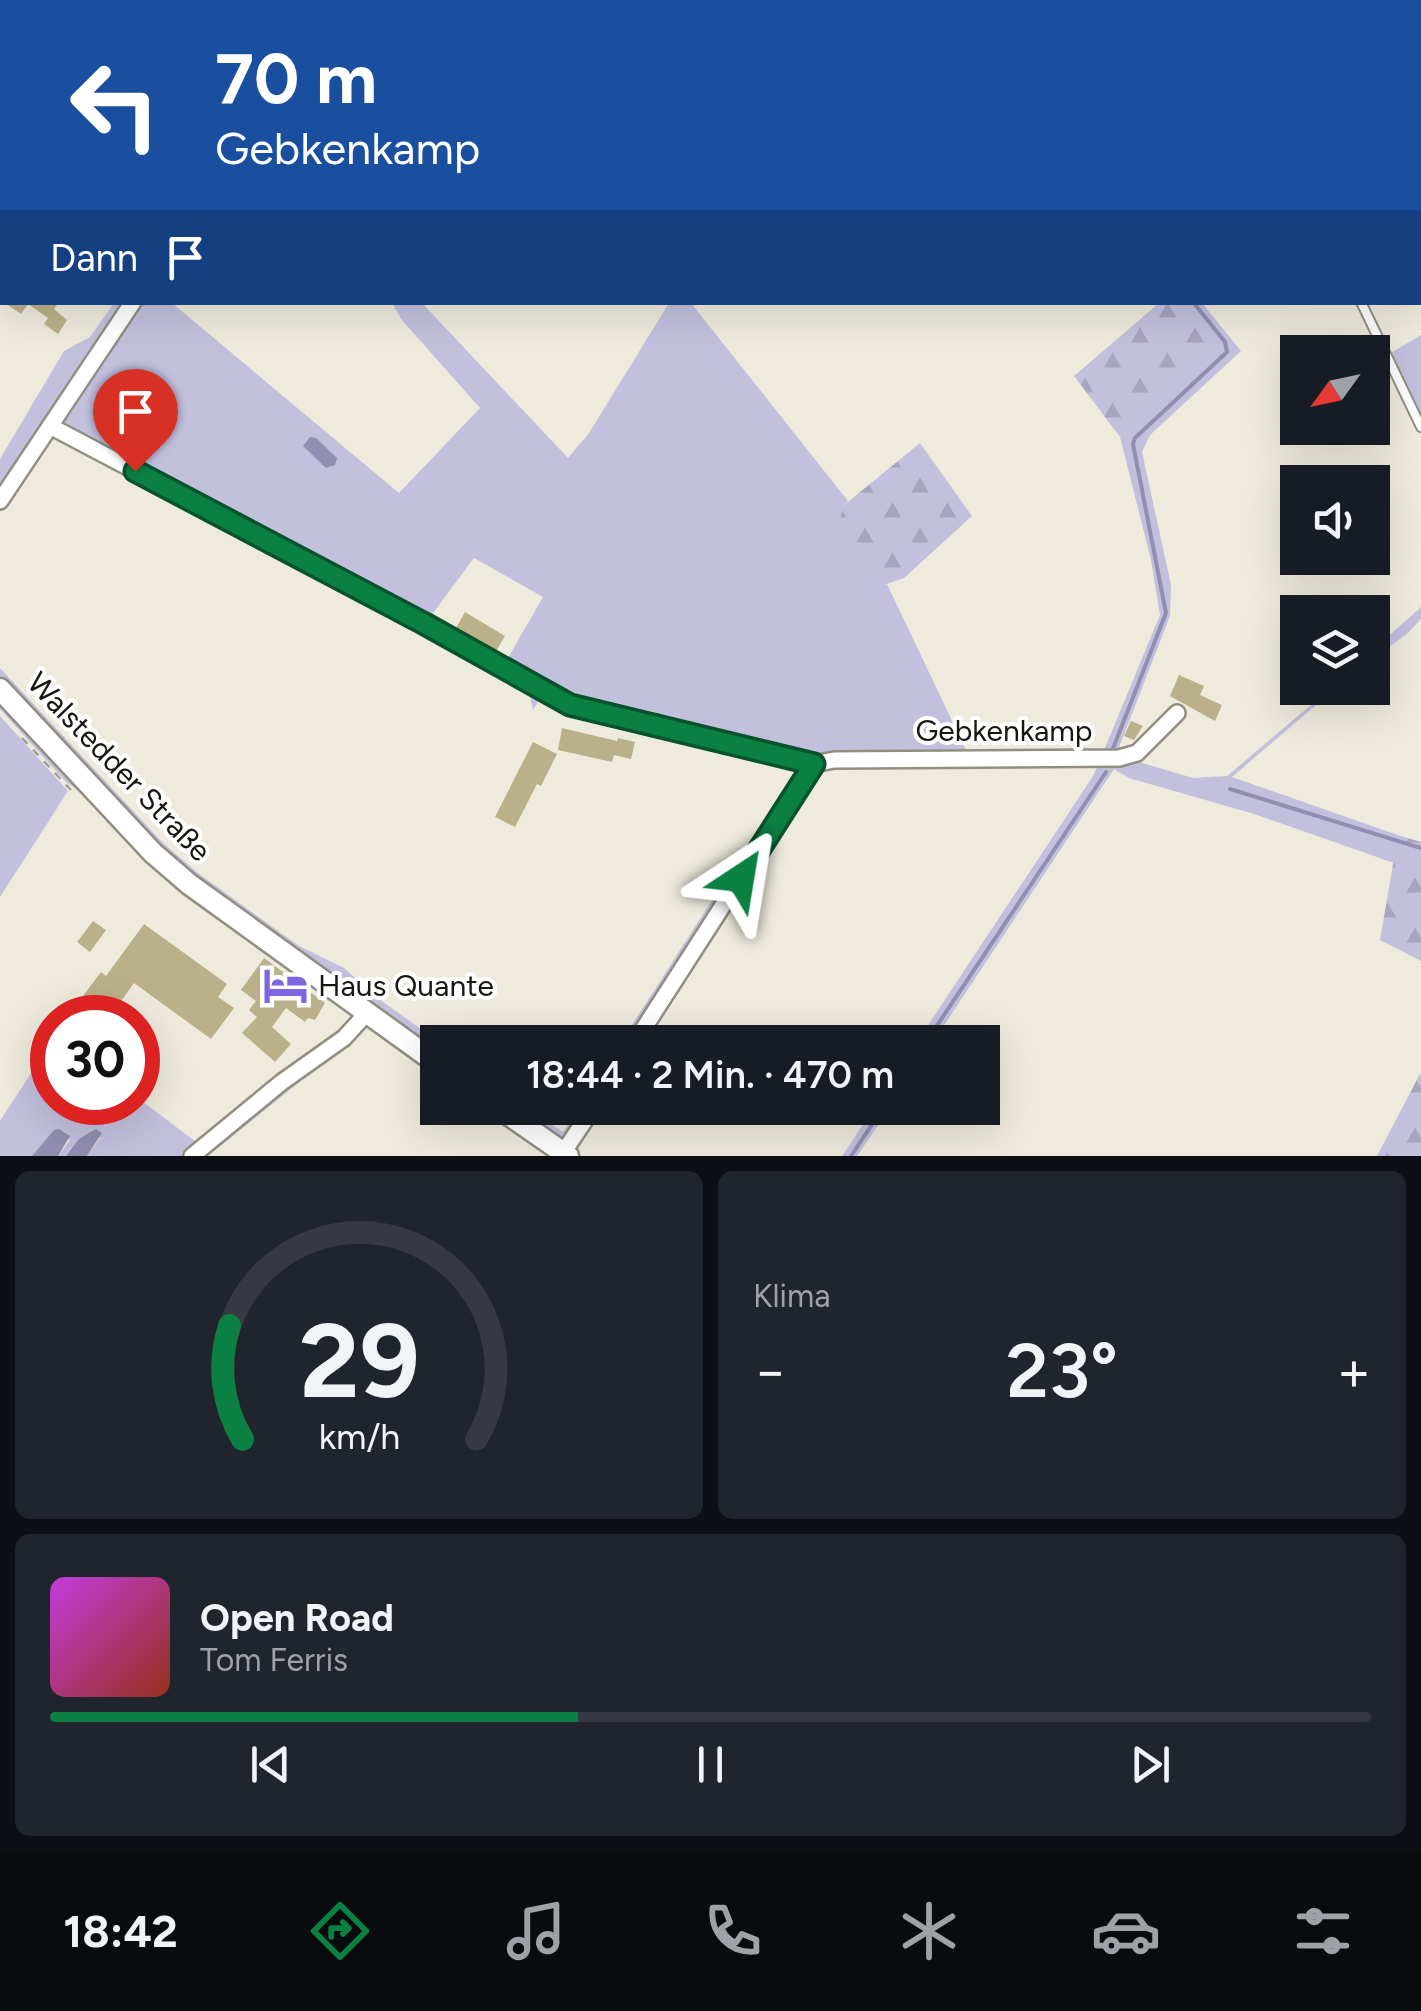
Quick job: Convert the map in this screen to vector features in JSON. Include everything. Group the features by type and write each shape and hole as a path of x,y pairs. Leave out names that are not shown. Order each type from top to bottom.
{"main road":[{"name":"Walstedder Straße","path":"0,688 153,853 202,894 420,1051"},
{"path":"523,1125 566,1155"}],"street":[{"path":"0,501 131,305"},
{"name":"Gebkenkamp","path":"50,426 570,705 814,764 834,760 1118,758 1138,753 1178,713"},
{"path":"646,1025 814,764"},
{"path":"192,1156 282,1082 344,1038 367,1013"},
{"path":"566,1155 583,1125"}],"lane":[{"path":"1362,305 1421,427"}],"green space":[{"path":"113,305 127,305 0,494 0,459 64,351 90,337"},
{"path":"137,305 174,305 399,493 480,408 401,319 393,305 424,305 568,458 589,433 668,305 693,305 848,501 843,506 881,586 887,584 966,750 980,754 813,758 570,701 504,665 543,597 474,558 427,621 67,431 62,418"},
{"path":"1157,305 1185,305 1220,350 1120,437 1074,376"},
{"path":"1185,305 1204,305 1241,351 1150,435 1142,452 1171,585 1170,616 1116,755 1102,755 1160,615 1151,560 1120,437 1219,350"},
{"path":"1421,335 1421,422 1390,356"},
{"path":"920,443 972,516 904,578 881,586 838,530 843,506"},
{"path":"180,500 542,695 533,710 530,696 187,508"},
{"path":"1421,607 1421,619 1390,646 1390,635"},
{"path":"0,668 163,843 299,946 344,968 420,1028 420,1044 192,879 0,681"},
{"path":"0,698 90,798 66,782 0,709"},
{"path":"1311,705 1316,705 1232,777 1398,835 1394,863 1254,814 1129,778 1114,769 944,1025 928,1025 1099,762 1129,759 1193,778 1227,776"},
{"path":"0,716 68,791 0,897"},
{"path":"798,766 804,768 642,1025 632,1025"},
{"path":"1398,835 1421,842 1421,961 1380,940"},
{"path":"361,1025 364,1030 208,1156 197,1156"},
{"path":"1421,1072 1421,1156 1377,1156"},
{"path":"30,1075 30,1125 160,1125 160,1115 200,1145 188,1156 87,1156 101,1137 80,1139 66,1156 58,1156 70,1140 54,1131 32,1156 0,1156 0,1121"},
{"path":"535,1125 553,1125 563,1132 568,1125 576,1125 562,1143"},
{"path":"863,1125 878,1125 857,1156 842,1156"}],"shaded area":[{"path":"310,437 337,458 335,465 326,468 303,446"},
{"path":"96,1129 102,1133 87,1156 66,1156 79,1139"},
{"path":"54,1130 70,1136 58,1156 32,1156"}],"building":[{"path":"8,305 27,305 21,314"},
{"path":"29,305 57,305 54,309 67,320 58,334 44,324 48,318"},
{"path":"465,612 505,636 496,651 456,628"},
{"path":"1179,675 1204,686 1200,695 1222,705 1215,721 1170,696"},
{"path":"1131,721 1143,726 1134,740 1124,736"},
{"path":"562,728 635,742 631,759 614,755 612,762 558,750"},
{"path":"533,742 557,754 515,827 495,817"},
{"path":"93,921 106,930 90,952 77,942"},
{"path":"144,924 227,984 218,997 234,1008 211,1039 160,1002 160,995 150,995 134,983 125,995 84,995 101,972 106,976"},
{"path":"264,958 325,1003 315,1020 308,1018 305,1022 286,1008 272,1027 291,1044 275,1062 242,1033 257,1017 249,1010 256,1001 241,990"}],"waterway":[{"path":"1112,751 1166,613 1133,444 1227,352 1225,342 1195,305"},
{"path":"937,1025 1106,772"},
{"path":"1230,789 1421,848"},
{"path":"851,1156 872,1125"}],"place":[{"name":"Haus Quante","path":"285,986"}],"route":[{"path":"135,471 570,705 814,764 741,878"}]}
